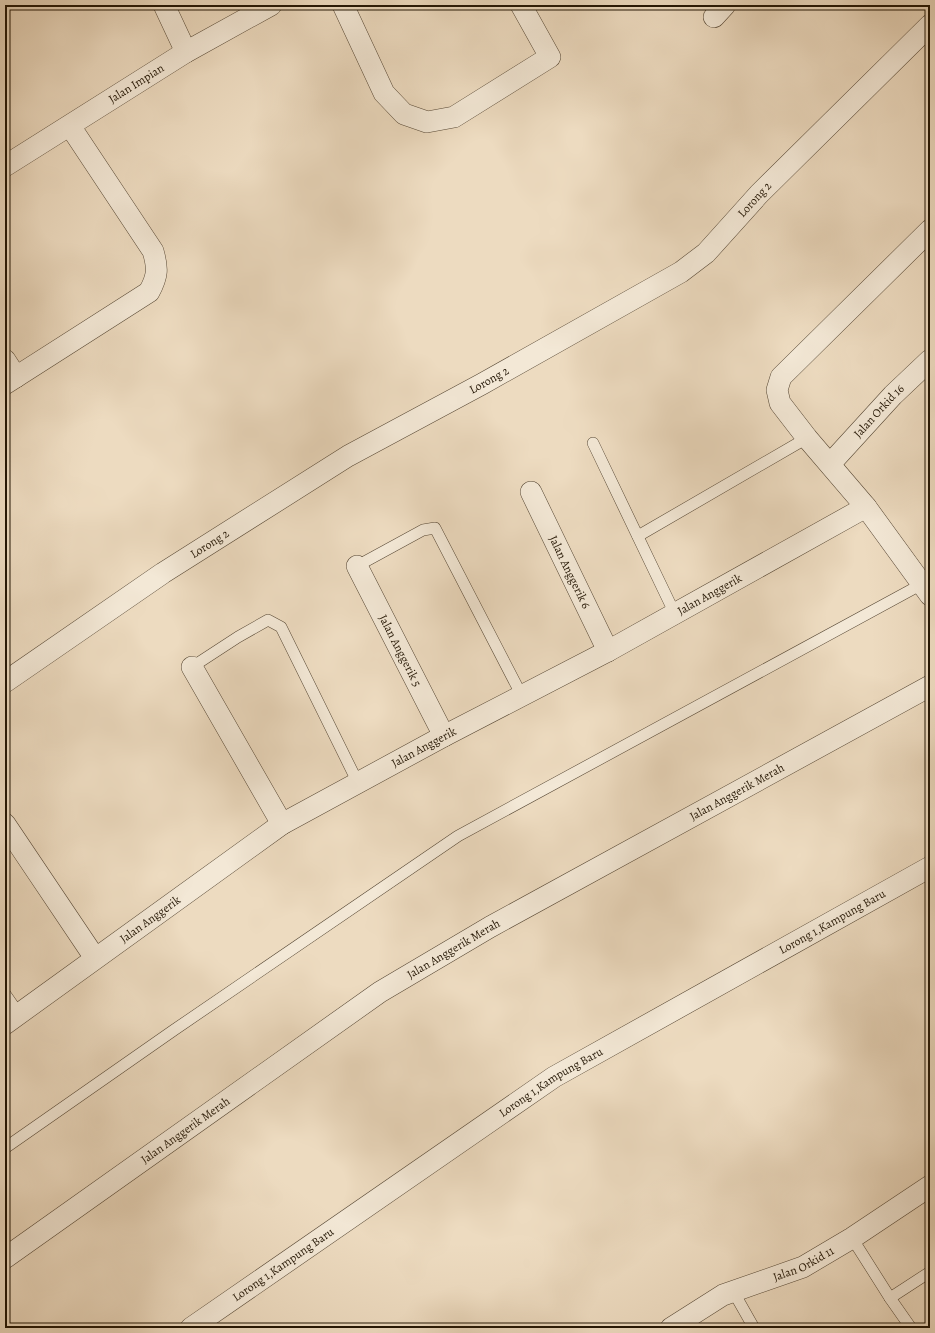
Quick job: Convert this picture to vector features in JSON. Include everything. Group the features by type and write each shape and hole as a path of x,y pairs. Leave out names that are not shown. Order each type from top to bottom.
{"street":[{"path":"164,5 186,52"},
{"name":"Jalan Impian","path":"5,166 186,52 245,11 271,5"},
{"path":"343,5 384,93 404,114 427,122 454,117 550,57 521,5"},
{"name":"Lorong 2","path":"5,682 163,573 348,456 482,384 680,272 706,253 759,194 930,25"},
{"path":"9,374 149,292 155,282 157,271 153,251 70,126"},
{"path":"926,589 866,507 807,438 780,403 777,390 781,377 930,230"},
{"name":"Jalan Orkid 16","path":"830,464 893,396 930,360"},
{"name":"Jalan Anggerik 6","path":"531,492 608,651"},
{"name":"Jalan Anggerik","path":"12,1019 282,824 444,736 608,651 866,507"},
{"name":"Jalan Anggerik 5","path":"357,566 444,736"},
{"path":"192,667 282,824"},
{"name":"Jalan Anggerik Merah","path":"5,1258 380,992 490,927 930,686"},
{"path":"5,824 95,958"},
{"name":"Lorong 1,Kampung Baru","path":"191,1328 554,1077 930,867"},
{"name":"Jalan Orkid 11","path":"671,1328 723,1295 803,1267 852,1238 930,1186"}],"lane":[{"path":"638,536 807,438"},
{"path":"593,443 675,614"},
{"path":"357,566 418,532 435,528 522,696"},
{"path":"5,1148 458,836 926,589"},
{"path":"192,667 238,636 268,620 280,627 358,783"},
{"path":"5,994 12,1019"},
{"path":"852,1238 911,1328"},
{"path":"890,1298 930,1272"},
{"path":"733,1291 754,1328"}]}
